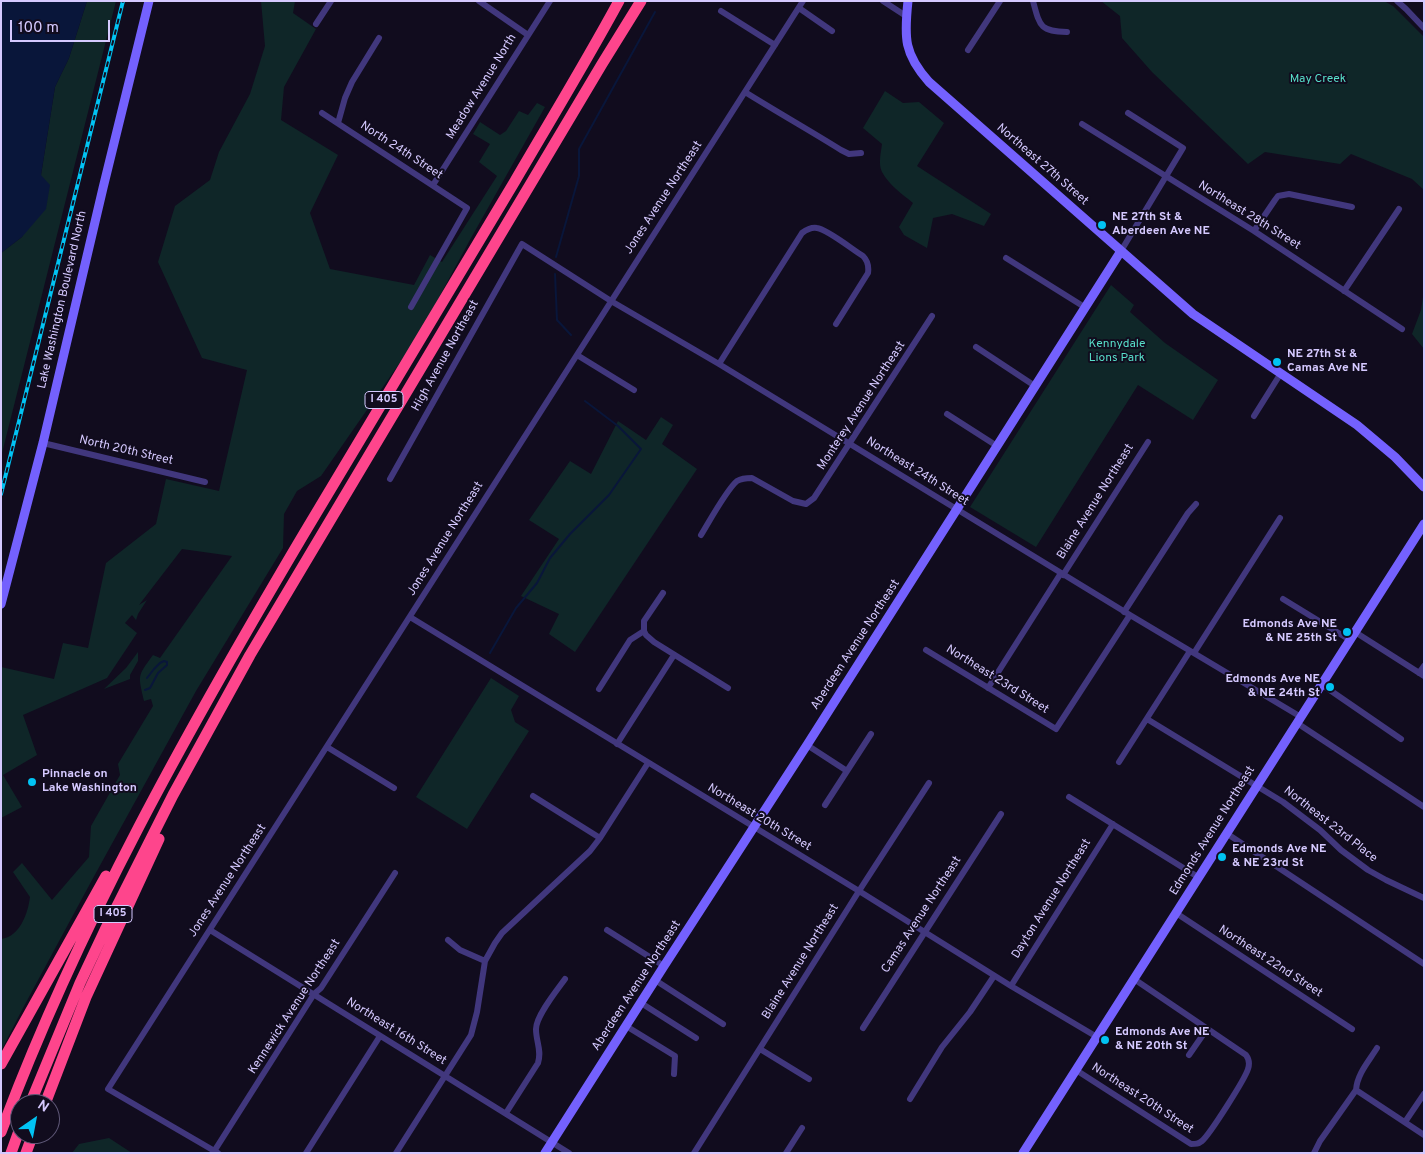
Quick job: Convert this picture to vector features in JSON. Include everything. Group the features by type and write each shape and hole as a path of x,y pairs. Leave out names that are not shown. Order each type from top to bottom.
{"highway":[{"name":"I 405","path":"1,1132 34,1050 87,930 160,787 262,606 499,208 619,1"},
{"name":"I 405","path":"34,1094 77,991 105,930 209,730 277,608 602,64 642,1"},
{"path":"49,1094 86,997 209,730"},
{"path":"1,1064 79,921 160,787"}],"street":[{"name":"Lake Washington Boulevard North","path":"1,604 43,443 149,1"},
{"path":"316,24 331,1"},
{"path":"479,1 528,35"},
{"name":"Meadow Avenue North","path":"433,185 550,1"},
{"name":"Jones Avenue Northeast","path":"215,1152 108,1089 803,1"},
{"path":"883,1 906,16 908,1"},
{"path":"968,50 1000,1"},
{"path":"1033,1 1042,27 1051,32 1068,32"},
{"path":"1397,1 1424,28"},
{"path":"798,8 832,31"},
{"path":"721,11 775,45"},
{"name":"Northeast 27th Street","path":"906,16 908,48 912,60 929,82 1193,314 1369,434 1423,486"},
{"path":"338,123 352,82 379,38"},
{"path":"745,92 841,150 849,154 860,153"},
{"name":"North 24th Street","path":"322,113 467,208 411,308"},
{"name":"Aberdeen Avenue Northeast","path":"545,1153 1086,308 1183,148 1128,113"},
{"name":"Northeast 28th Street","path":"1082,124 1254,231 1402,329"},
{"path":"1254,231 1278,196 1289,194 1352,207"},
{"path":"1344,291 1398,209"},
{"path":"719,364 802,234 810,228 825,230 863,256 868,264 868,273 836,324"},
{"name":"Northeast 24th Street","path":"522,244 611,301 719,364 1192,652 1299,720 1424,807"},
{"name":"High Avenue Northeast","path":"390,479 522,244"},
{"path":"1006,258 1086,308"},
{"name":"Monterey Avenue Northeast","path":"701,535 731,487 739,480 752,478 793,501 806,504 818,494 932,316"},
{"path":"976,347 1035,386"},
{"path":"577,354 634,390"},
{"path":"1254,416 1281,373"},
{"path":"947,414 997,446"},
{"name":"Blaine Avenue Northeast","path":"988,688 1148,442"},
{"name":"North 20th Street","path":"43,443 205,482"},
{"path":"1127,614 1188,513 1196,504"},
{"path":"1119,762 1280,518"},
{"name":"Edmonds Avenue Northeast","path":"1023,1153 1424,524"},
{"path":"662,593 644,621 644,631 649,639 728,688"},
{"path":"1283,600 1422,675 1424,666"},
{"name":"Northeast 23rd Street","path":"926,650 1056,729 1127,614"},
{"name":"Northeast 20th Street","path":"410,618 1096,1037"},
{"path":"599,688 630,640 644,631"},
{"path":"617,744 674,655"},
{"path":"1322,684 1401,738"},
{"name":"Northeast 23rd Place","path":"1147,719 1257,785 1303,816 1356,862 1386,880 1424,898"},
{"path":"825,806 871,734"},
{"path":"807,745 847,771"},
{"path":"327,747 394,788"},
{"path":"396,1153 471,1035 486,961 495,943 502,933 590,852 648,763"},
{"name":"Blaine Avenue Northeast","path":"694,1153 929,783"},
{"path":"533,796 600,838"},
{"path":"1069,797 1198,877"},
{"name":"Camas Avenue Northeast","path":"863,1028 1001,814"},
{"name":"Dayton Avenue Northeast","path":"1010,986 1113,824"},
{"path":"1226,833 1424,964"},
{"name":"Kennewick Avenue Northeast","path":"215,1152 314,994 321,988 395,873"},
{"name":"Northeast 22nd Street","path":"1176,913 1352,1029"},
{"name":"Northeast 16th Street","path":"210,930 569,1153"},
{"path":"607,930 664,966"},
{"path":"448,940 460,950 486,961"},
{"path":"910,1099 942,1047 970,1012 994,976"},
{"path":"506,1113 538,1063 540,1056 536,1030 538,1019 565,978"},
{"path":"655,980 723,1024"},
{"path":"1134,980 1207,1029 1189,1055"},
{"path":"641,1003 696,1038"},
{"path":"626,1026 675,1056 674,1074"},
{"name":"Northeast 20th Street","path":"1076,1070 1187,1142 1196,1144 1206,1137 1244,1078 1248,1070 1249,1060 1246,1055 1207,1029"},
{"path":"306,1153 380,1036"},
{"path":"1314,1153 1320,1141 1356,1090 1360,1074 1377,1048"},
{"path":"760,1049 809,1079"},
{"path":"1356,1090 1424,1135"},
{"path":"1405,1122 1424,1094"},
{"path":"786,1153 802,1128"}],"green space":[{"path":"87,1 116,1 1,457 1,253 22,237 41,175 55,87 69,58"},
{"path":"261,1 295,1 293,13 316,29 284,87 281,120 338,155 310,213 330,269 414,285 430,255 442,262 497,176 479,162 490,144 473,134 480,122 500,135 506,131 519,111 528,115 537,103 545,107 417,338 321,476 297,491 284,514 283,548 196,691 1,1051 1,939 8,937 18,929 25,917 30,897 13,872 22,863 52,900 89,857 91,826 120,775 118,764 153,706 151,699 144,701 140,676 153,655 160,658 232,556 182,549 139,605 147,600 136,620 132,615 125,623 137,633 107,678 23,715 37,755 3,775 22,807 1,818 1,667 54,679 63,643 88,648 106,563 156,524 166,479 219,491 247,370 202,358 158,262 175,206 210,180 219,152 250,94 265,46"},
{"name":"May Creek","path":"1101,1 1384,1 1393,6 1424,37 1424,190 1412,179 1351,154 1340,164 1265,152 1248,164 1152,72 1122,38 1120,16"},
{"path":"885,91 903,103 919,102 944,123 917,166 991,214 984,226 952,214 933,218 927,248 904,235 899,227 913,203 885,177 880,165 882,144 863,128"},
{"name":"Kennydale Lions Park","path":"1111,285 1134,305 1130,312 1165,343 1218,380 1193,420 1138,385 1036,547 970,507"},
{"path":"1424,290 1424,349 1412,334 1421,310"},
{"path":"661,417 673,425 662,444 697,469 575,652 549,634 559,614 521,596 559,539 529,520 570,461 591,474 618,421 646,440"},
{"path":"138,652 138,661 130,675 130,679 104,689 126,668"},
{"path":"491,678 519,696 511,710 515,722 529,731 467,829 416,797"},
{"path":"109,1138 132,1153 72,1153 79,1144"}],"water":[{"path":"1,1 87,1 69,58 55,87 41,175 50,185 46,209 22,237 1,253"}],"waterway":[{"path":"556,257 579,176 579,149 655,12"},
{"path":"555,274 557,320 571,335"},
{"path":"490,653 516,608 537,583 550,558 570,534 609,495 641,449 618,426 585,401"},
{"path":"145,690 150,688 158,673 167,665 167,662 160,663 147,678"}],"railway":[{"path":"1,494 123,1"}],"place":[{"name":"NE 27th St & Aberdeen Ave NE","path":"1102,225"},
{"name":"NE 27th St & Camas Ave NE","path":"1277,362"},
{"name":"Edmonds Ave NE & NE 25th St","path":"1347,632"},
{"name":"Edmonds Ave NE & NE 24th St","path":"1330,687"},
{"name":"Pinnacle on Lake Washington","path":"32,782"},
{"name":"Edmonds Ave NE & NE 23rd St","path":"1222,857"},
{"name":"Edmonds Ave NE & NE 20th St","path":"1105,1040"}]}
